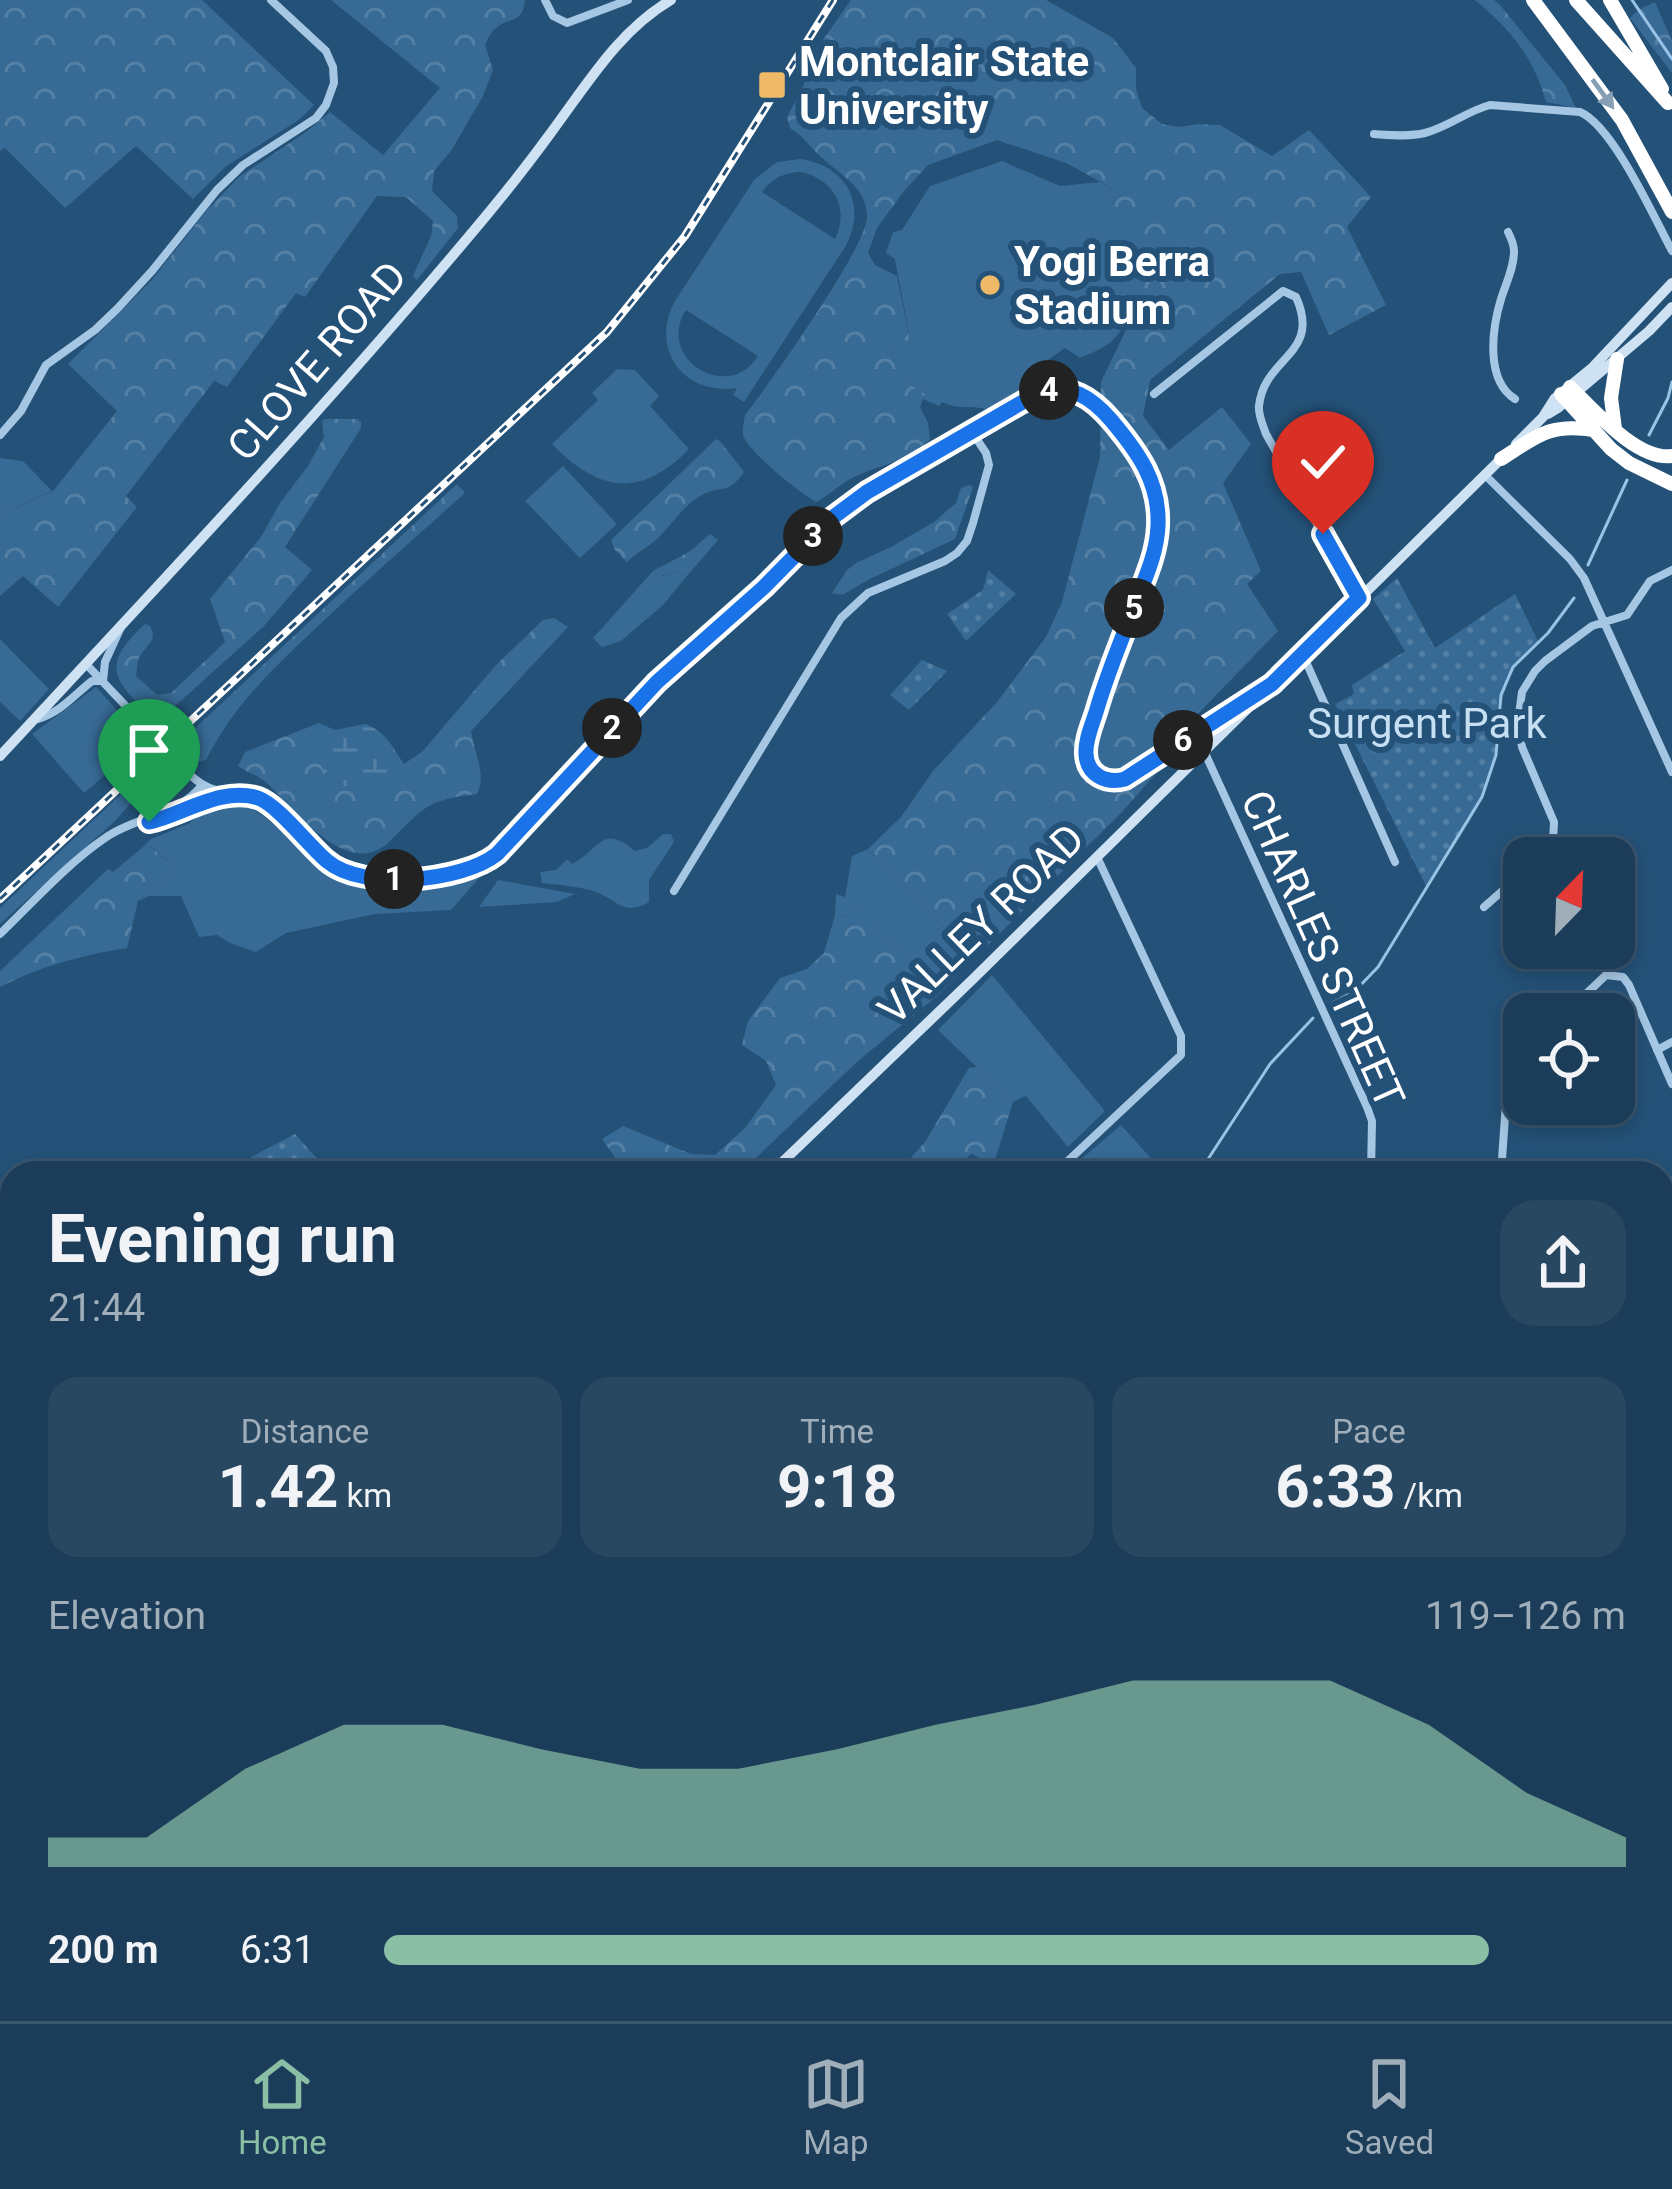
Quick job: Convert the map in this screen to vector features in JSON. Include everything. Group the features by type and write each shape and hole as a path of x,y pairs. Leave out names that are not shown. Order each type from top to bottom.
{"highway":[{"path":"1533,0 1622,120 1672,212"},
{"path":"1576,0 1670,107"},
{"path":"1610,0 1670,107"},
{"path":"1615,429 1612,398 1617,358"},
{"path":"1568,393 1635,446 1662,458 1672,456"},
{"path":"1568,393 1594,430 1629,463 1672,484"},
{"path":"1501,459 1543,431 1594,430"}],"main road":[{"name":"CLOVE ROAD","path":"0,756 255,482 465,241 615,46 647,15 671,0"},
{"name":"VALLEY ROAD","path":"784,1161 1568,393 1672,283"},
{"name":"VALLEY ROAD","path":"1568,393 1617,358 1672,307"}],"street":[{"path":"0,435 21,411 46,365 117,309 217,190 243,165 316,118 326,105 334,74 326,51 272,0"},
{"path":"544,0 553,16 571,23 628,0"},
{"path":"1374,134 1418,135 1490,105 1580,112 1590,116 1607,138 1672,250"},
{"path":"1508,232 1514,248 1500,301 1493,362 1497,379 1515,399"},
{"path":"1154,394 1283,291 1296,297 1306,318 1301,338 1265,383 1258,410 1266,434 1359,598"},
{"path":"86,664 202,784 254,797 273,808 329,863 375,880 463,872 497,854 657,682 764,587 832,518 867,492 1040,392 1059,388 1090,399 1132,445 1146,464 1159,522 1155,547 1086,745 1090,770 1112,782 1125,779 1272,684"},
{"path":"674,891 841,618 868,593 944,561 967,541 988,465 972,432"},
{"path":"1485,475 1584,578 1670,765"},
{"path":"1554,837 1555,822 1522,747 1518,722 1522,692 1535,670 1582,633 1627,615 1650,581 1672,571"},
{"path":"103,681 105,662 122,626"},
{"path":"1303,653 1395,862"},
{"path":"34,720 68,705 92,681 103,681"},
{"name":"CHARLES STREET","path":"1204,752 1367,1107 1372,1121 1371,1161"},
{"path":"0,934 97,844 188,801 202,784"},
{"path":"138,821 154,822 219,799 254,797"},
{"path":"1068,1161 1180,1055 1183,1042 1097,857"},
{"path":"1484,908 1503,891"},
{"path":"1586,993 1610,975 1623,977 1632,993"},
{"path":"1635,999 1672,1084"},
{"path":"1657,1049 1672,1042"},
{"path":"1502,1161 1504,1125"}],"green space":[{"path":"0,0 202,0 314,105 225,167 193,199 136,146 65,208 5,148 0,151"},
{"path":"331,0 525,0 518,17 489,36 485,45 493,70 483,96 434,171 432,191 457,216 458,228 417,280 413,276 433,221 406,197 377,196 305,297 296,293 227,387 214,381 126,496 137,507 58,607 23,576 0,596 0,515 53,491 117,411 68,364 151,281 240,176 330,112 383,155 440,88"},
{"path":"851,0 1046,0 1113,38 1136,68 1142,108 1162,124 1220,125 1272,156 1309,130 1371,197 1347,227 1386,305 1329,335 1301,272 1280,274 1150,380 1143,416 1169,450 1222,407 1251,444 1223,483 1261,571 1247,584 1278,631 1192,720 1188,737 1121,813 974,959 868,849 901,817 933,771 997,702 1046,637 1062,602 1100,457 1101,382 1126,330 1130,277 1110,187 1066,163 997,140 928,165 877,228 868,253 875,265 897,276 910,340 889,344 901,373 925,394 920,407 930,439 902,459 850,479 816,502 764,461 743,435 745,415 835,285 867,217 856,187 790,128 787,117 804,85 803,68"},
{"path":"1475,0 1494,0 1500,5 1565,85 1576,108 1546,102 1519,45"},
{"path":"1655,2 1672,41 1672,73 1630,18"},
{"name":"Yogi Berra Stadium","path":"1002,161 1060,186 1100,182 1110,187 1128,266 1129,307 1124,325 1110,342 1080,358 1065,348 1039,366 1054,370 988,410 942,402 939,406 923,399 924,394 905,379 893,358 889,343 910,339 895,259 886,253 893,232 902,230 930,186"},
{"path":"777,162 816,163 841,179 853,203 852,232 744,402 733,395 737,388 701,384 676,365 666,336 668,319 754,180","holes":["802,172 823,181 836,197 841,217 835,239 762,192 779,177","686,310 758,356 745,370 730,376 699,369 680,344 679,328"]},
{"path":"617,369 635,370 659,396 650,406 689,449 654,476 637,482 603,480 552,444 598,400 592,393"},
{"path":"325,419 357,419 361,428 285,547 312,570 264,626 156,723 123,686 118,676 120,654 145,624 150,626 152,640 138,660 136,676 157,695 171,693 225,642 210,599 261,537 308,466 324,437"},
{"path":"716,439 744,472 728,487 696,499 627,562 611,540"},
{"path":"0,458 23,461 52,491 0,515"},
{"path":"563,466 617,524 580,558 525,501"},
{"path":"457,484 465,493 271,672 229,721 206,760 195,763 177,745"},
{"path":"970,485 955,539 842,595 832,593 847,570 934,522 956,503 961,488"},
{"path":"710,534 718,540 686,577 678,571 658,577 653,571 689,552"},
{"path":"988,570 1016,594 966,641 947,614 983,590"},
{"path":"653,571 659,577 678,571 686,577 663,605 621,641 602,647 593,638"},
{"name":"Surgent Park","path":"1397,578 1435,648 1515,594 1538,641 1509,679 1482,798 1427,888 1335,704 1354,694 1352,685 1405,651 1373,599"},
{"path":"554,618 568,627 471,731 480,771 477,794 428,807 374,851 358,853 324,838 265,782 238,766 245,752 319,723 337,731 371,727 404,764 423,751 496,665 543,620"},
{"path":"0,639 49,689 20,721 0,702"},
{"path":"922,660 947,671 909,710 890,695"},
{"path":"96,687 145,741 84,793 32,734"},
{"path":"365,724 383,735 403,765 370,786 352,788 330,782 314,753 319,733"},
{"path":"154,763 159,771 116,820 0,924 0,908"},
{"path":"241,803 266,818 329,874 356,887 409,891 480,877 451,910 375,914 286,933 256,952 217,935 199,937 181,896 149,896 138,901 172,874 172,865 151,846 143,847 151,839 190,823 201,811"},
{"path":"663,834 671,834 674,842 649,880 649,902 640,906 626,907 587,889 542,883 540,872 556,870 567,859 572,864 602,841 615,839 635,851 647,848"},
{"path":"150,846 172,865 172,874 138,901 127,948 62,962 0,987 0,971 108,869 113,872"},
{"path":"868,849 974,959 937,996 855,904 848,916 835,915 836,894 845,897 852,856"},
{"path":"498,880 575,894 557,902 479,907"},
{"path":"855,903 937,996 858,1061 753,1161 618,1161 602,1139 623,1126 691,1154 715,1155 745,1128 776,1085 766,1061 742,1045 748,1021 780,978 807,969 824,953 835,915 847,916"},
{"path":"992,975 1105,1111 1068,1147 1026,1096 1013,1102 938,1030"},
{"path":"977,1067 1013,1102 995,1161 972,1154 962,1161 908,1161 925,1142 969,1068"},
{"path":"1121,1125 1153,1161 1079,1161"},
{"path":"295,1134 319,1161 249,1161"}],"waterway":[{"path":"1632,0 1672,59"},
{"path":"1649,435 1672,382"},
{"path":"1588,565 1627,480"},
{"path":"1332,1003 1355,991 1378,967 1482,797 1496,755 1501,695 1513,667 1548,633 1574,598"},
{"path":"1207,1161 1270,1064 1313,1018"}],"railway":[{"path":"0,899 607,332 685,236 833,0"}],"place":[{"name":"Montclair State University","path":"772,85"},
{"name":"Yogi Berra Stadium","path":"990,285"}],"route":[{"path":"149,822 219,799 254,797 273,808 329,863 354,876 390,880 473,869 497,854 657,682 764,587 832,518 867,492 1052,389 1080,393 1104,412 1146,464 1158,509 1152,561 1086,745 1090,770 1099,777 1112,782 1125,779 1272,684 1359,598 1323,534"}]}
